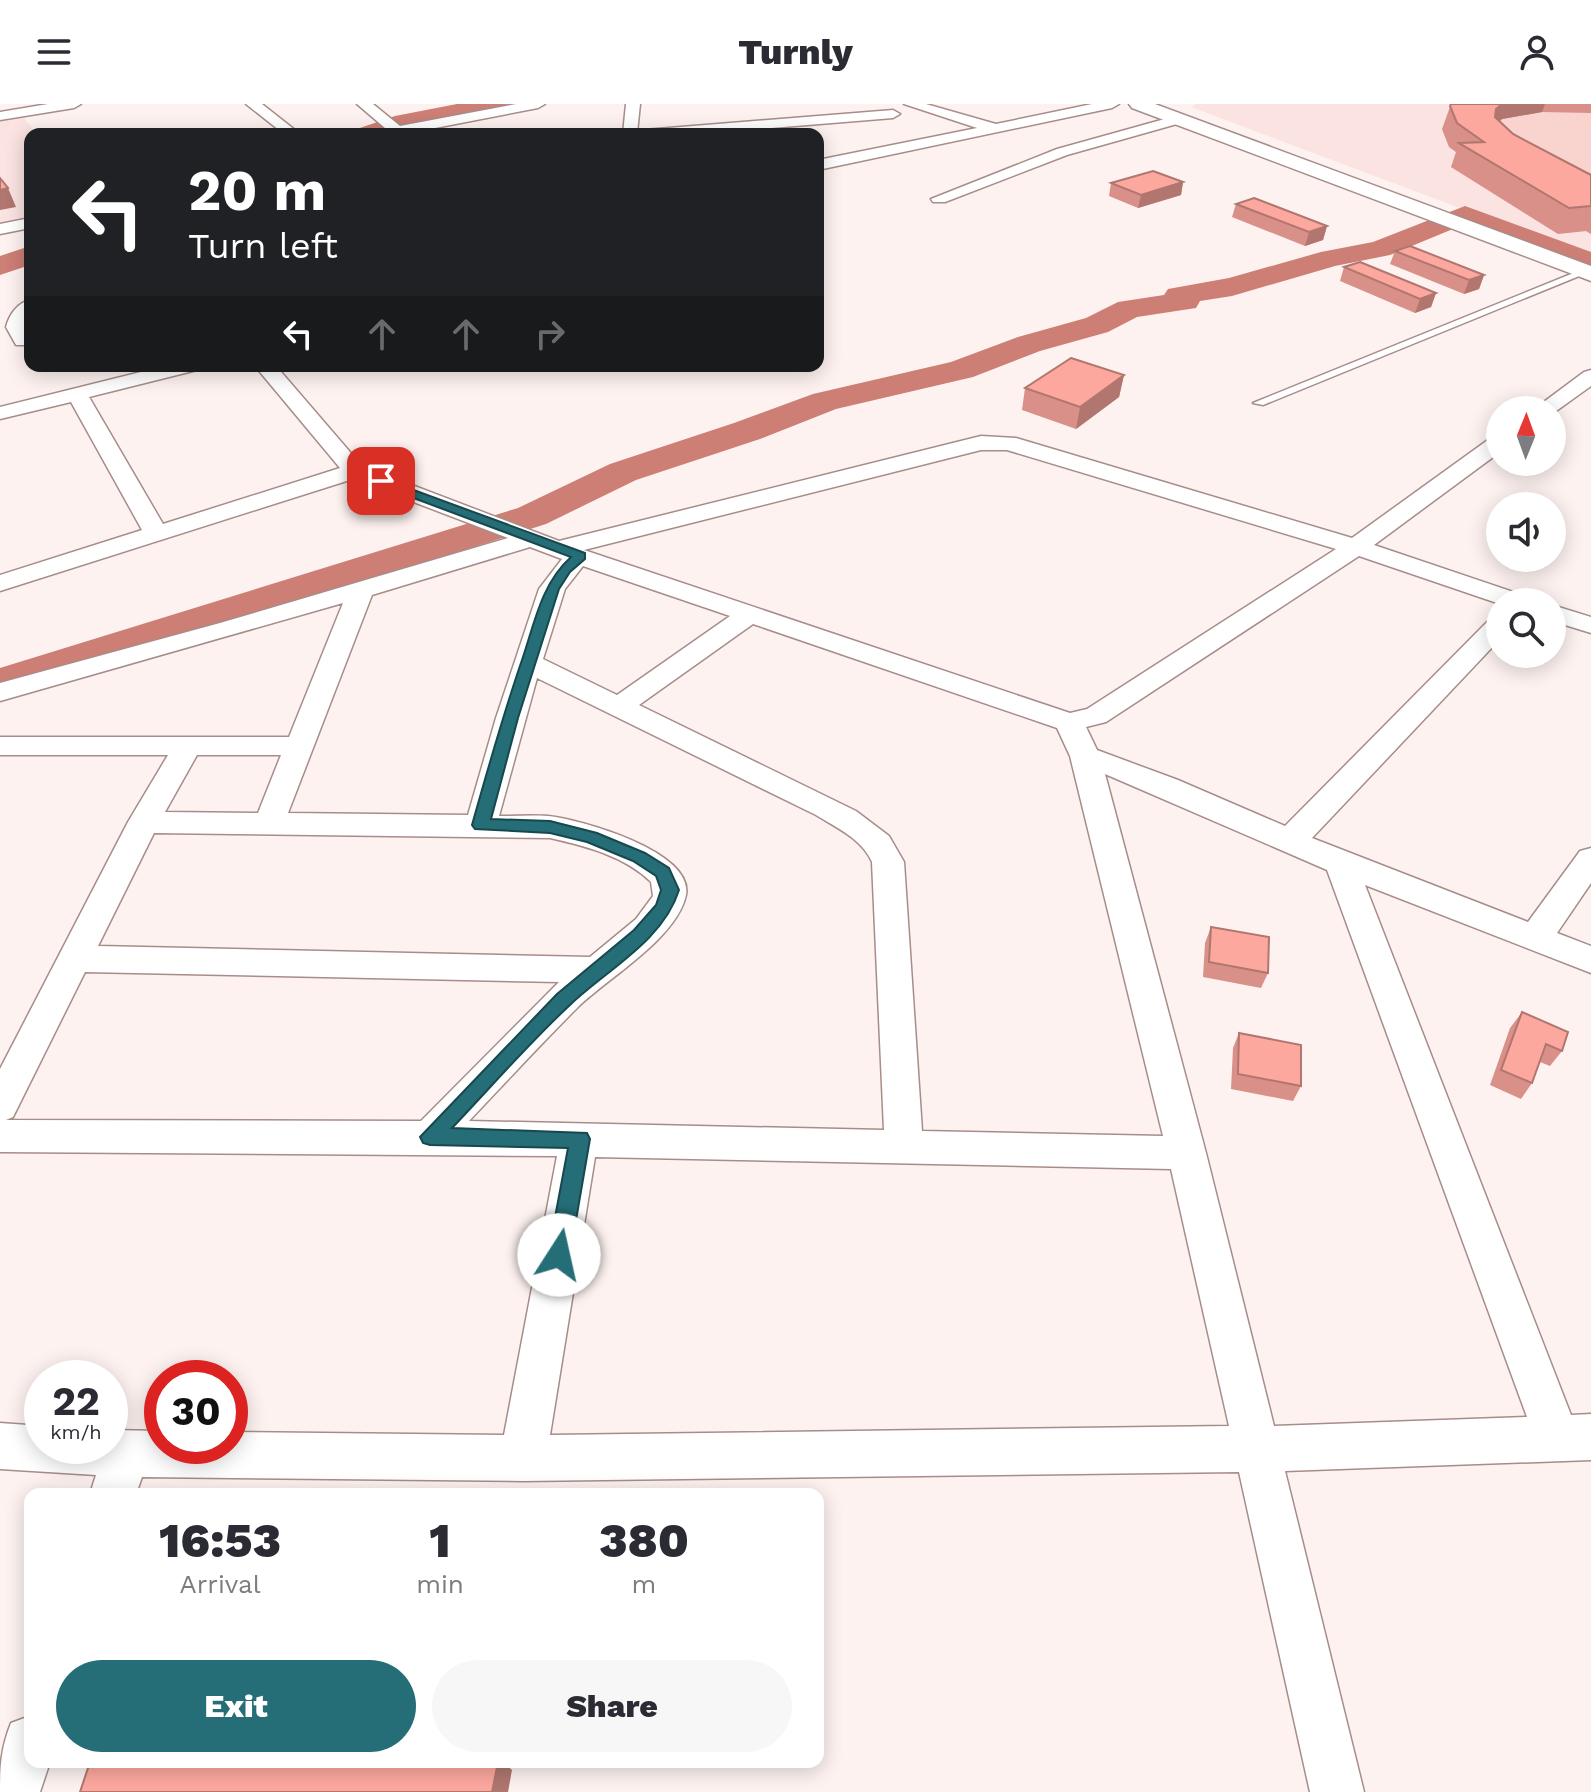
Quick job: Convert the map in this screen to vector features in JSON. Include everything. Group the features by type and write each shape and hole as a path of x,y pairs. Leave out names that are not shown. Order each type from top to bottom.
{"street":[{"path":"0,114 74,104"},
{"path":"253,104 285,128"},
{"path":"366,106 393,104"},
{"path":"413,128 538,104"},
{"path":"631,128 633,104"},
{"path":"911,104 996,128"},
{"path":"824,164 1112,104"},
{"path":"1138,104 1588,273"},
{"path":"366,106 393,128"},
{"path":"734,128 899,117 941,139"},
{"path":"939,199 1062,152 1179,119"},
{"path":"0,229 24,224"},
{"path":"24,312 18,318 16,327 24,338"},
{"path":"0,346 24,341"},
{"path":"0,413 166,372"},
{"path":"270,372 354,471 569,553 1069,722 1096,716 1356,547 1486,452"},
{"path":"1563,396 1591,376"},
{"path":"77,394 157,535"},
{"path":"569,553 994,442 1008,443 1098,469 1356,547 1486,591"},
{"path":"0,583 354,471"},
{"path":"0,692 361,590 522,536"},
{"path":"481,825 552,589 565,570 569,553"},
{"path":"269,823 361,590"},
{"path":"619,706 749,615"},
{"path":"1566,617 1591,625"},
{"path":"1289,842 1486,638"},
{"path":"529,663 827,808 873,837 884,849 888,862 904,1144"},
{"path":"1069,722 1085,756 1187,1153 1337,1792"},
{"path":"0,746 300,746"},
{"path":"0,1106 144,822 188,746"},
{"path":"1085,756 1167,787 1340,863 1591,960"},
{"path":"144,822 550,827 591,837 639,857 663,872 670,890 664,908 640,935 564,999 430,1137"},
{"path":"1535,938 1591,859"},
{"path":"0,1446 119,1474 523,1458 1258,1449 1575,1438 1340,863"},
{"path":"75,959 599,970"},
{"path":"0,1136 579,1139 904,1144 1187,1153"},
{"path":"523,1458 579,1139"},
{"path":"13,1792 24,1760"}],"lane":[{"path":"1259,403 1588,273"}],"shaded area":[{"path":"1196,104 1591,104 1591,257 1191,107"},
{"path":"1591,104 1591,234 1586,231 1558,234 1451,167 1474,166 1449,147 1442,129 1448,121"},
{"path":"23,117 32,128 24,128 24,219 0,223 0,121"}],"building":[{"path":"1451,104 1502,104 1496,109 1495,117 1513,134 1591,175 1591,206 1569,208 1459,143 1484,142 1457,123"},
{"path":"1153,171 1183,182 1141,195 1111,183"},
{"path":"0,178 8,188 0,190"},
{"path":"1254,198 1327,226 1309,232 1236,204"},
{"path":"1410,246 1484,275 1469,280 1395,251"},
{"path":"1360,262 1436,293 1420,299 1344,267"},
{"path":"1071,358 1124,375 1080,407 1025,388"},
{"path":"1211,927 1269,937 1268,973 1209,962"},
{"path":"1522,1012 1568,1032 1562,1051 1546,1044 1532,1083 1501,1070"},
{"path":"1239,1033 1301,1045 1301,1086 1238,1074"},
{"path":"88,1768 497,1768 492,1792 80,1792"}],"waterway":[{"path":"383,128 403,121 495,104"},
{"path":"0,683 532,516 623,472 747,431 825,401 961,370 1029,344 1097,325 1129,309 1185,301 1179,295 1232,287 1331,258 1380,249 1465,214 1591,262"},
{"path":"0,266 24,257"}],"route":[{"path":"381,481 580,556 552,589 510,718 481,825 550,827 591,837 639,857 663,872 670,890 664,908 640,935 564,999 430,1137 579,1139 559,1255"}]}
